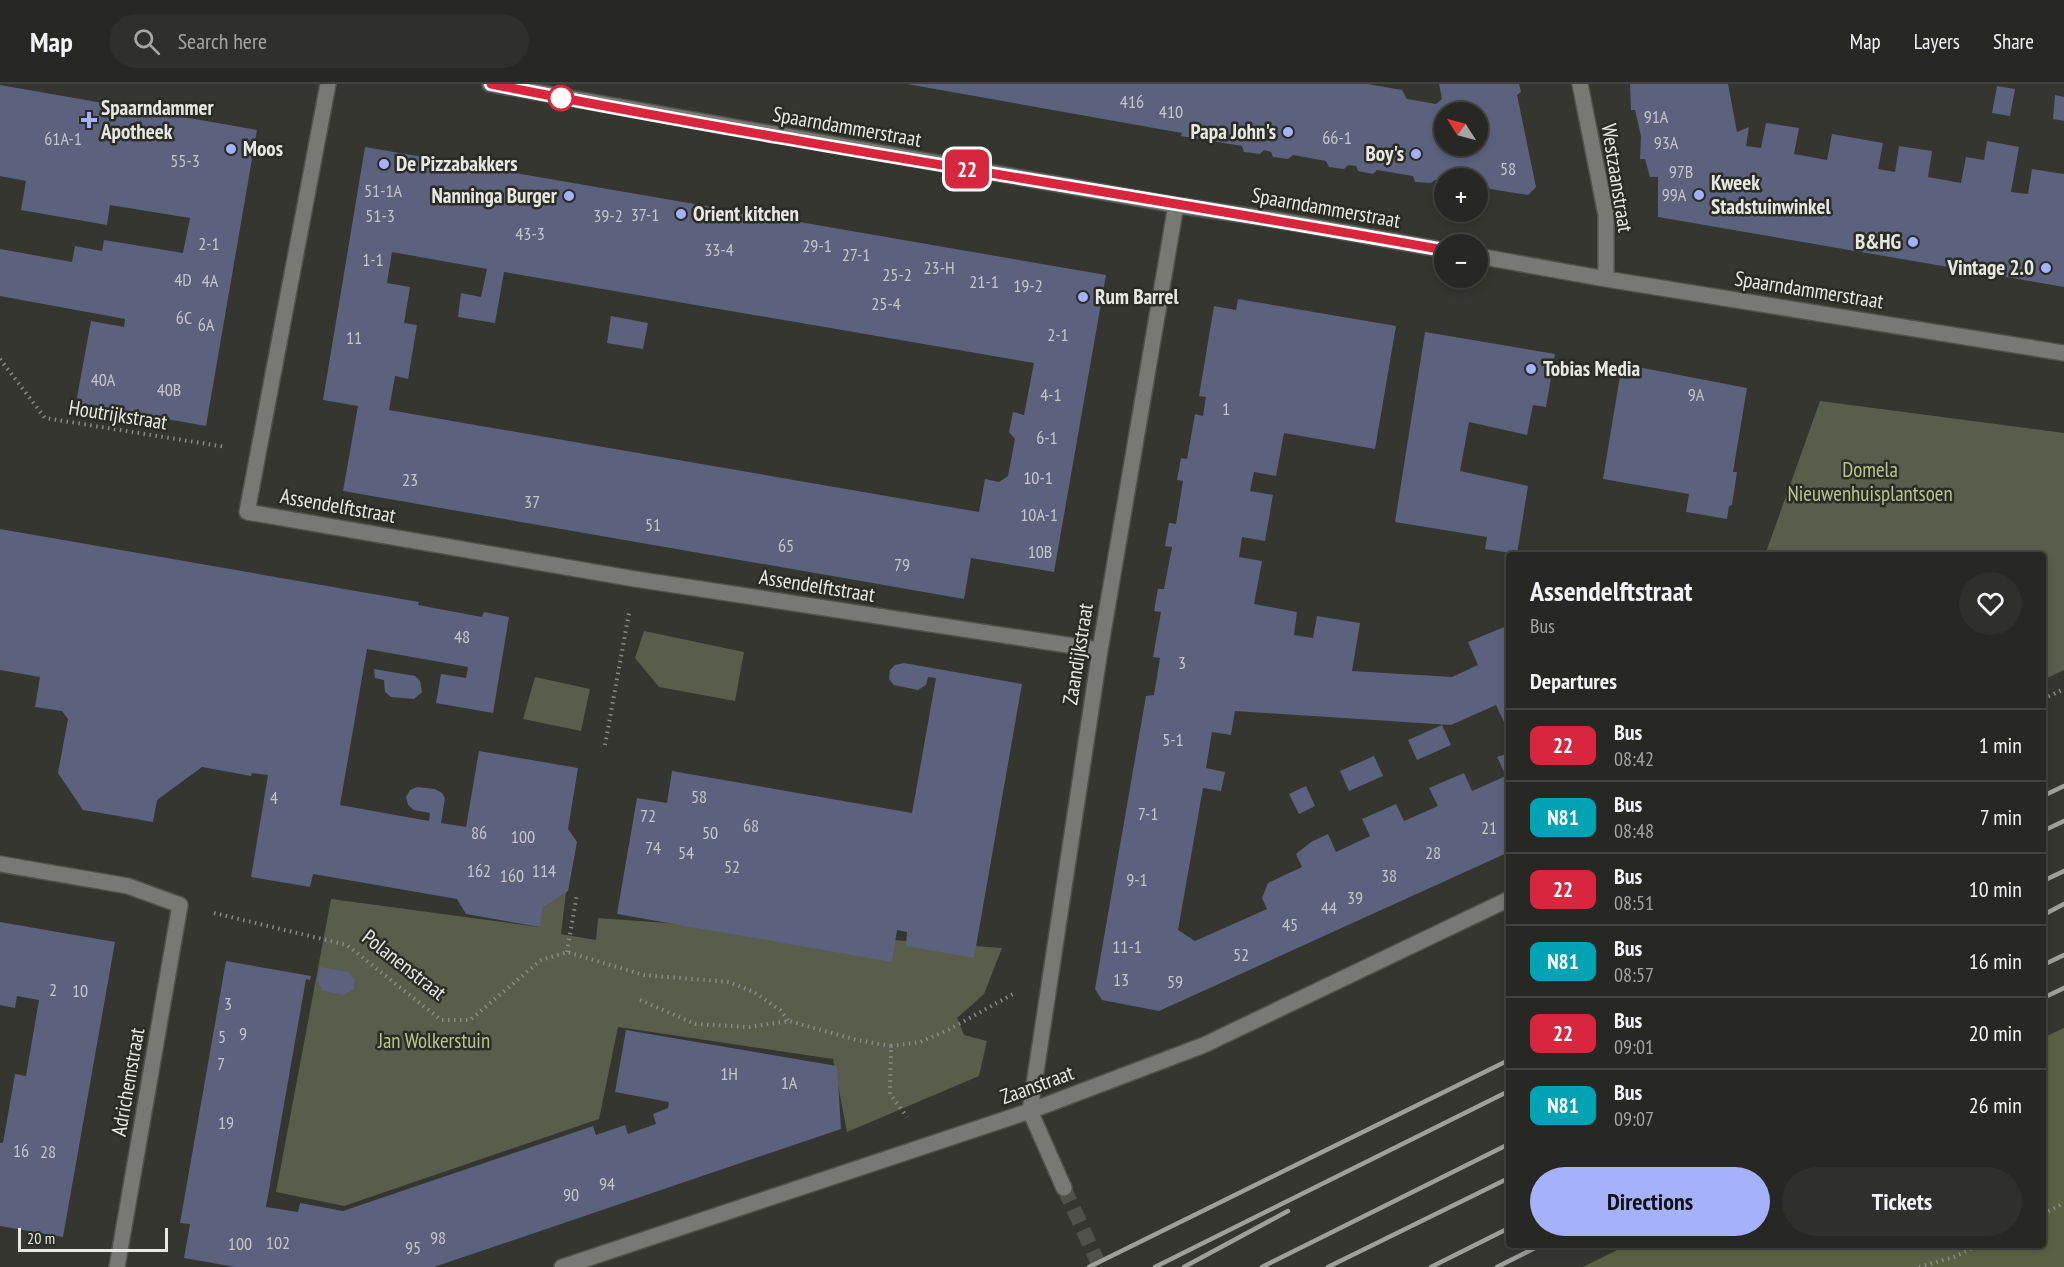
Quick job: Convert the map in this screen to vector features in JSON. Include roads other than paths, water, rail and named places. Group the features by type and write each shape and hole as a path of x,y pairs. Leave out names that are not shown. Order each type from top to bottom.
{"street":[{"name":"Assendelftstraat","path":"328,84 247,512 635,579 1100,650"},
{"name":"Spaarndammerstraat","path":"490,84 1176,206 1277,220 1434,248"},
{"name":"Westzaanstraat","path":"1580,84 1606,215 1606,279"},
{"name":"Zaandijkstraat","path":"1030,1111 1100,650 1176,206"},
{"name":"Spaarndammerstraat","path":"1488,258 2064,353"},
{"name":"Adrichemstraat","path":"0,864 128,886 180,905 117,1267"},
{"name":"Zaanstraat","path":"562,1267 1030,1111 1204,1045 1506,900"},
{"path":"1030,1111 1064,1188"}],"tunnel":[{"path":"1064,1188 1100,1267"}],"railway":[{"path":"2046,795 2064,786"},
{"path":"2046,830 2064,821"},
{"path":"2046,880 2064,871"},
{"path":"2046,913 2064,904"},
{"path":"2046,964 2064,955"},
{"path":"2046,997 2064,988"},
{"path":"1089,1267 1506,1061"},
{"path":"1155,1267 1506,1092"},
{"path":"1262,1267 1506,1145"},
{"path":"1328,1267 1506,1179"},
{"path":"1184,1267 1288,1211"},
{"path":"1431,1267 1506,1230"},
{"path":"1497,1267 1535,1248"}],"place":[{"name":"Spaarndammer Apotheek","path":"89,120"},
{"name":"Papa John's","path":"1288,132"},
{"name":"Moos","path":"231,149"},
{"name":"Boy's","path":"1416,154"},
{"name":"De Pizzabakkers","path":"384,164"},
{"name":"Kweek Stadstuinwinkel","path":"1699,195"},
{"name":"Nanninga Burger","path":"569,196"},
{"name":"Orient kitchen","path":"681,214"},
{"name":"B&HG","path":"1913,242"},
{"name":"Vintage 2.0","path":"2046,268"},
{"name":"Rum Barrel","path":"1083,297"},
{"name":"Tobias Media","path":"1531,369"}],"park label":[{"name":"Domela Nieuwenhuisplantsoen","path":"1870,482"},
{"name":"Jan Wolkerstuin","path":"434,1041"}]}
